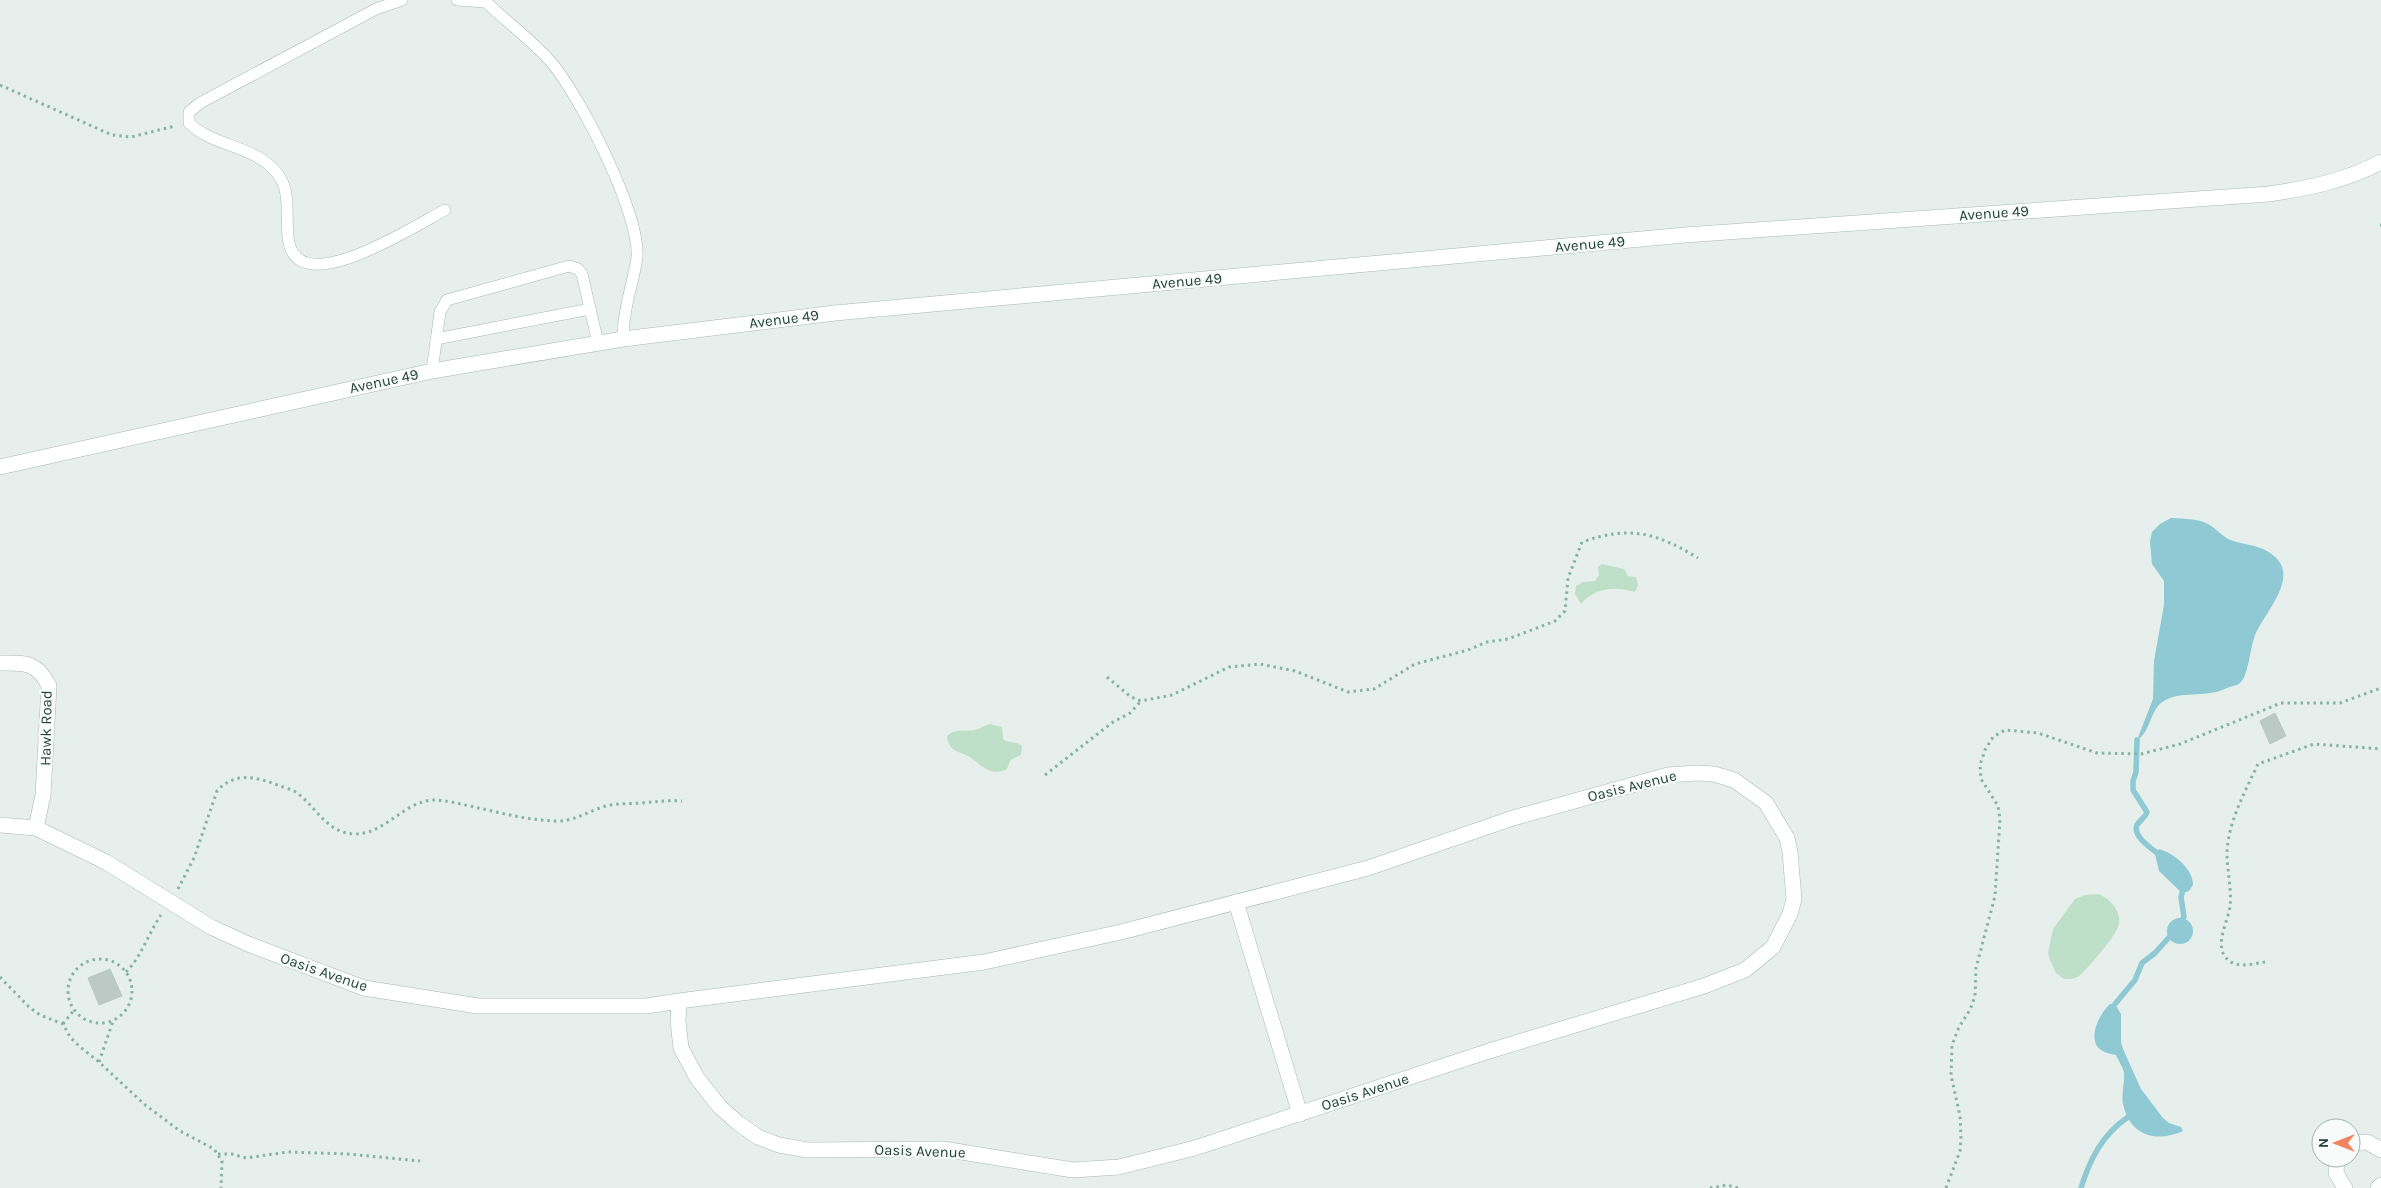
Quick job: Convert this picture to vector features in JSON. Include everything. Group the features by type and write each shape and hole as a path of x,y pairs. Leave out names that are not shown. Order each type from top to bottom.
{"street":[{"name":"Avenue 49","path":"0,467 432,370 622,339 835,313 1665,237 2269,194 2318,186 2358,174 2381,162"},
{"name":"Hawk Road","path":"0,663 35,666 44,675 49,686 43,795 36,828"},
{"name":"Oasis Avenue","path":"0,825 36,828 106,862 211,927 248,944 364,988 478,1006 647,1006 679,1001 984,962 1121,932 1368,868 1513,818 1668,775 1714,774 1734,780 1766,804 1787,838 1794,898 1790,914 1773,948 1744,970 1704,986 1480,1054 1195,1148 1119,1167 1074,1170 943,1150 807,1150 779,1145 758,1137 738,1123 719,1106 697,1078 681,1048 678,1021 679,1001"},
{"path":"1236,902 1300,1114"},
{"path":"2361,1142 2367,1142 2381,1150"},
{"path":"2336,1168 2336,1173 2345,1188"},
{"path":"2378,1188 2381,1185"}],"lane":[{"path":"402,0 376,9 200,102 189,112 189,122 198,132 257,156 277,173 284,187 288,204 286,226 289,245 295,255 306,262 327,265 354,258 445,210"},
{"path":"457,0 485,1 550,61 566,82 584,113 625,200 636,235 637,257 625,311 622,339"},
{"path":"432,370 440,312 447,300 569,266 578,269 582,274 598,343"},
{"path":"436,339 590,309"}],"path":[{"path":"0,85 112,135 131,137 189,122"},
{"path":"1108,677 1131,697 1142,701 1172,695 1229,667 1251,665 1278,666 1348,692 1369,690 1415,664 1468,650 1487,642 1508,640 1554,621 1565,611 1568,578 1582,542 1614,534 1651,534 1698,558"},
{"path":"1946,1188 1960,1151 1961,1136 1960,1116 1951,1075 1952,1044 1959,1027 1970,1010 1975,996 1976,968 1995,896 2000,818 1998,806 1981,779 1980,765 1984,750 1993,737 2005,730 2020,730 2097,753 2141,754 2180,744 2281,703 2340,703 2381,688"},
{"path":"1044,775 1113,722 1130,713 1142,701"},
{"path":"2265,962 2236,965 2230,962 2223,953 2222,944 2230,905 2228,839 2240,803 2258,764 2314,744 2381,749"},
{"path":"126,972 138,960 150,931 171,901 194,858 217,791 225,782 236,778 246,777 269,782 296,792 326,823 342,832 354,834 371,832 418,804 432,800 449,801 539,820 562,821 605,806 661,800 682,801"},
{"path":"102,958 116,962 126,972 132,986 131,1000 124,1012 113,1021 98,1023 85,1019 74,1010 68,996 69,982 76,970 82,965 88,961 102,958"},
{"path":"0,976 29,1008 40,1015 63,1024 70,1037 144,1104 180,1131 209,1146 218,1154 223,1170 221,1188"},
{"path":"63,1024 74,1010"},
{"path":"99,1062 113,1021"},
{"path":"218,1154 232,1154 246,1158 288,1152 348,1154 420,1161"},
{"path":"1710,1188 1726,1185 1738,1188"}],"green space":[{"path":"1602,564 1624,569 1628,576 1636,577 1638,585 1635,592 1621,589 1606,589 1593,594 1581,604 1575,594 1576,586 1583,582 1595,581 1599,575 1598,567"},
{"path":"990,724 1002,727 1003,739 1022,746 1021,754 1011,760 1005,770 998,772 987,769 970,757 953,749 948,742 947,736 953,732 975,730"},
{"path":"2098,894 2115,907 2119,917 2116,932 2079,976 2072,979 2064,979 2056,973 2048,953 2053,929 2075,899 2085,895"}],"water":[{"path":"2171,518 2204,522 2229,540 2263,549 2276,558 2282,568 2283,579 2274,602 2255,635 2246,673 2241,682 2219,691 2176,696 2168,699 2157,707 2145,733 2137,740 2153,699 2154,661 2164,605 2164,581 2152,564 2150,542 2152,532 2160,524"},
{"path":"2159,849 2171,854 2182,862 2190,873 2193,885 2189,891 2182,893 2159,871 2155,854"},
{"path":"2180,918 2189,922 2193,931 2189,940 2180,944 2171,940 2167,931 2171,922"},
{"path":"2110,1004 2115,1004 2121,1014 2121,1042 2141,1089 2163,1118 2169,1123 2181,1127 2183,1131 2163,1136 2146,1134 2138,1130 2126,1115 2123,1104 2123,1068 2116,1055 2101,1050 2095,1039 2096,1026 2102,1013"}],"building":[{"path":"2275,713 2286,736 2270,744 2260,721"},
{"path":"110,969 122,996 99,1005 88,978"}],"waterway":[{"path":"2137,740 2136,772 2133,790 2147,812 2137,825 2136,830 2144,843 2161,856"},
{"path":"2181,922 2184,917 2181,897 2184,886"},
{"path":"2115,1004 2135,980 2142,963 2155,953 2173,933"},
{"path":"2081,1188 2088,1167 2098,1148 2111,1132 2128,1117"}]}
